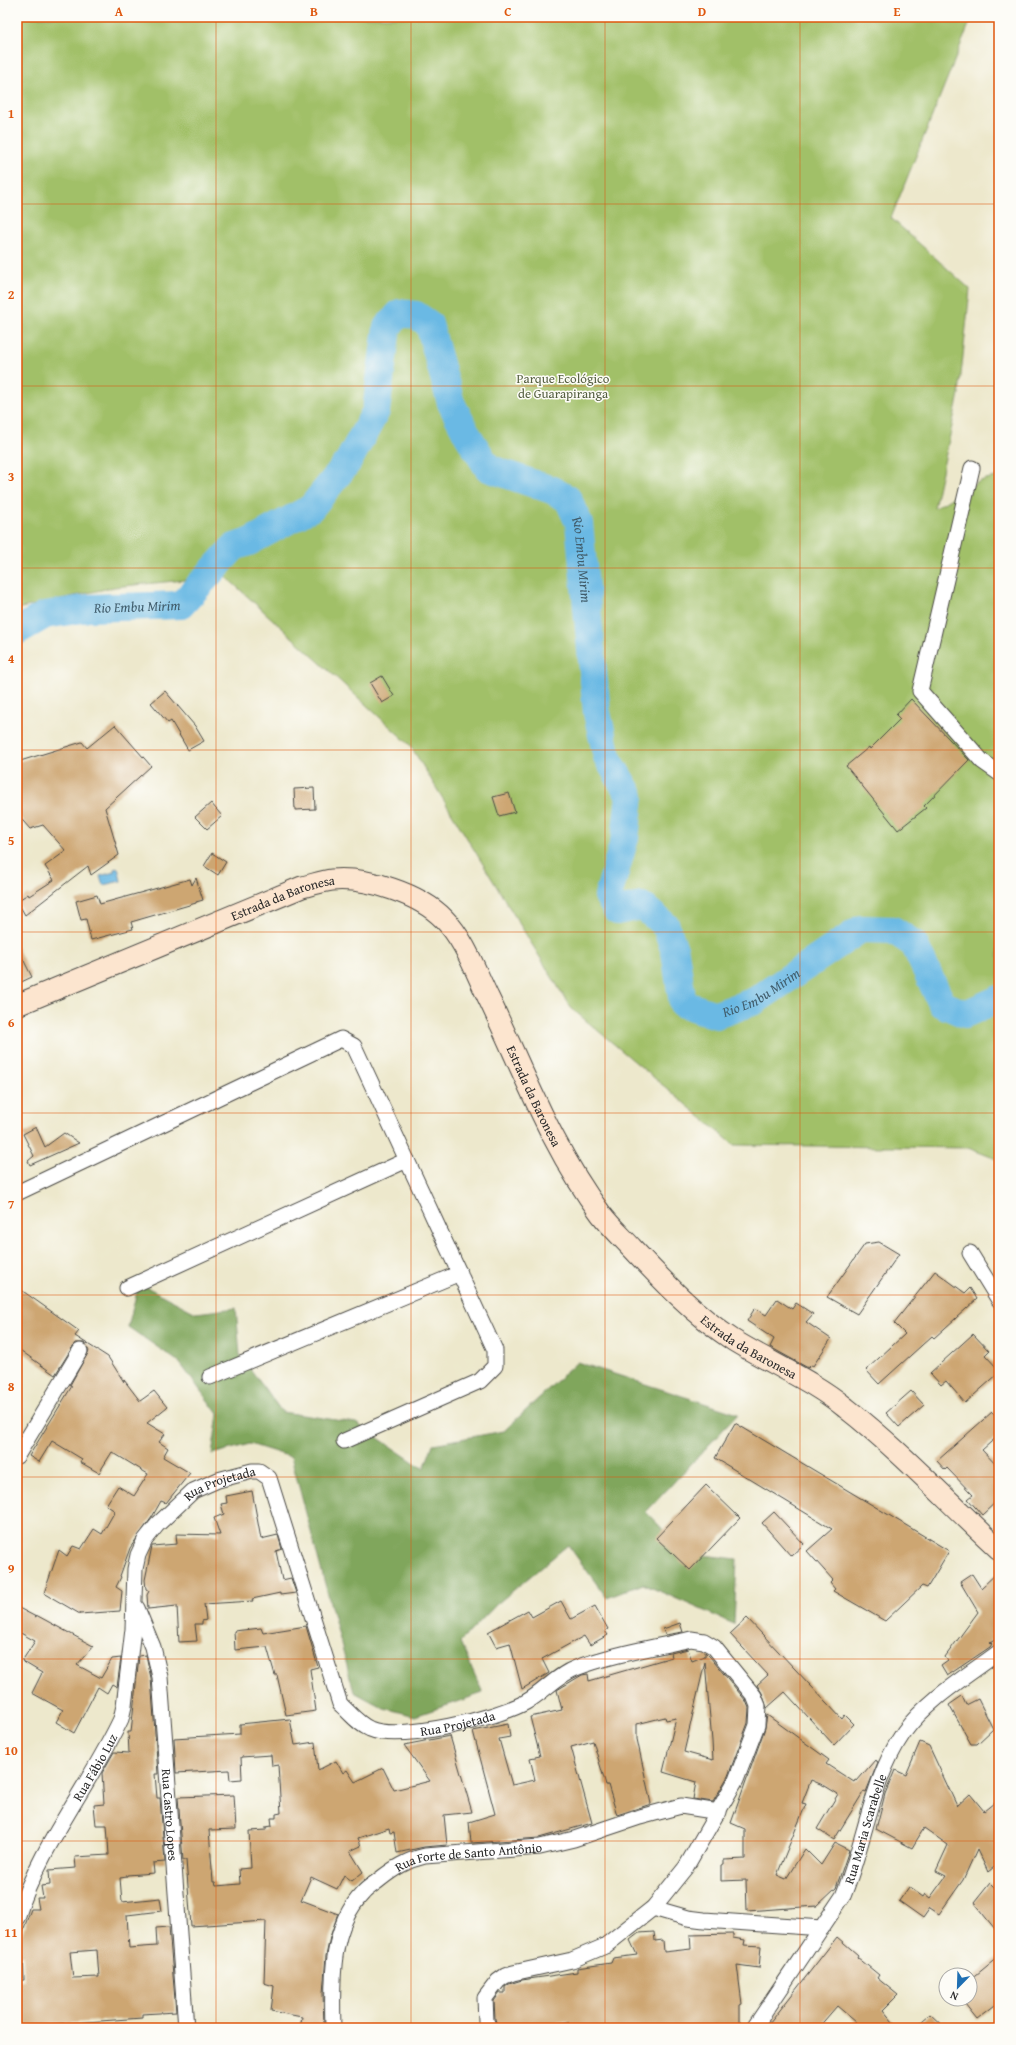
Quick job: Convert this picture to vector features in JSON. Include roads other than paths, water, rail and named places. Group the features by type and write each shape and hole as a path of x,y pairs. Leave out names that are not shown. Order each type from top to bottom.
{"main road":[{"name":"Estrada da Baronesa","path":"17,1005 302,887 332,880 359,880 396,890 424,904 445,920 463,946 517,1057 545,1121 565,1160 602,1215 698,1315 733,1339 822,1390 845,1407 899,1453 999,1549"}],"street":[{"path":"972,468 920,690 982,761 999,774"},
{"path":"17,1193 341,1039 354,1046 495,1350 495,1366 480,1381 344,1441"},
{"path":"127,1288 407,1160"},
{"path":"970,1253 999,1300"},
{"path":"210,1377 460,1273"},
{"path":"17,1456 80,1351"},
{"name":"Rua Projetada","path":"135,1605 135,1569 138,1555 145,1540 157,1525 193,1492 218,1480 252,1471 259,1471 269,1478 340,1704 357,1722 371,1730 386,1734 429,1729 480,1720 526,1702 575,1668 601,1660 691,1639 704,1641 714,1647 754,1696 758,1706 757,1725 736,1780 719,1812 686,1867 653,1908 605,1946 572,1960 513,1972 498,1981 485,1998 486,2021 489,2028"},
{"name":"Rua Fábio Luz","path":"17,1918 23,1899 41,1861 120,1719 124,1706 128,1677 135,1605"},
{"name":"Rua Castro Lopes","path":"135,1605 153,1647 160,1677 186,2028"},
{"name":"Rua Maria Scarabelle","path":"754,2028 822,1928 846,1889 881,1778 888,1760 905,1731 926,1707 999,1652"},
{"name":"Rua Forte de Santo Antônio","path":"333,2028 335,1956 340,1934 359,1897 397,1866 410,1860 425,1856 540,1847 574,1839 640,1817 681,1806 719,1812"},
{"path":"653,1908 688,1918 704,1920 822,1928"}],"water":[{"path":"118,868 121,881 103,885 100,876 114,872 114,869"}],"waterway":[{"name":"Rio Embu Mirim","path":"17,631 45,615 89,608 181,605 234,547 249,542 311,508 348,462 376,411 387,327 400,313 416,315 429,324 451,403 468,436 488,468 552,490 568,499 579,523 597,713 607,757 630,796 625,838 608,896 617,911 642,906 666,926 675,952 683,1004 716,1015 755,1001 861,929 893,930 914,944 942,1004 965,1014 999,999"}],"park label":[{"name":"Parque Ecológico de Guarapiranga","path":"563,386"}]}
